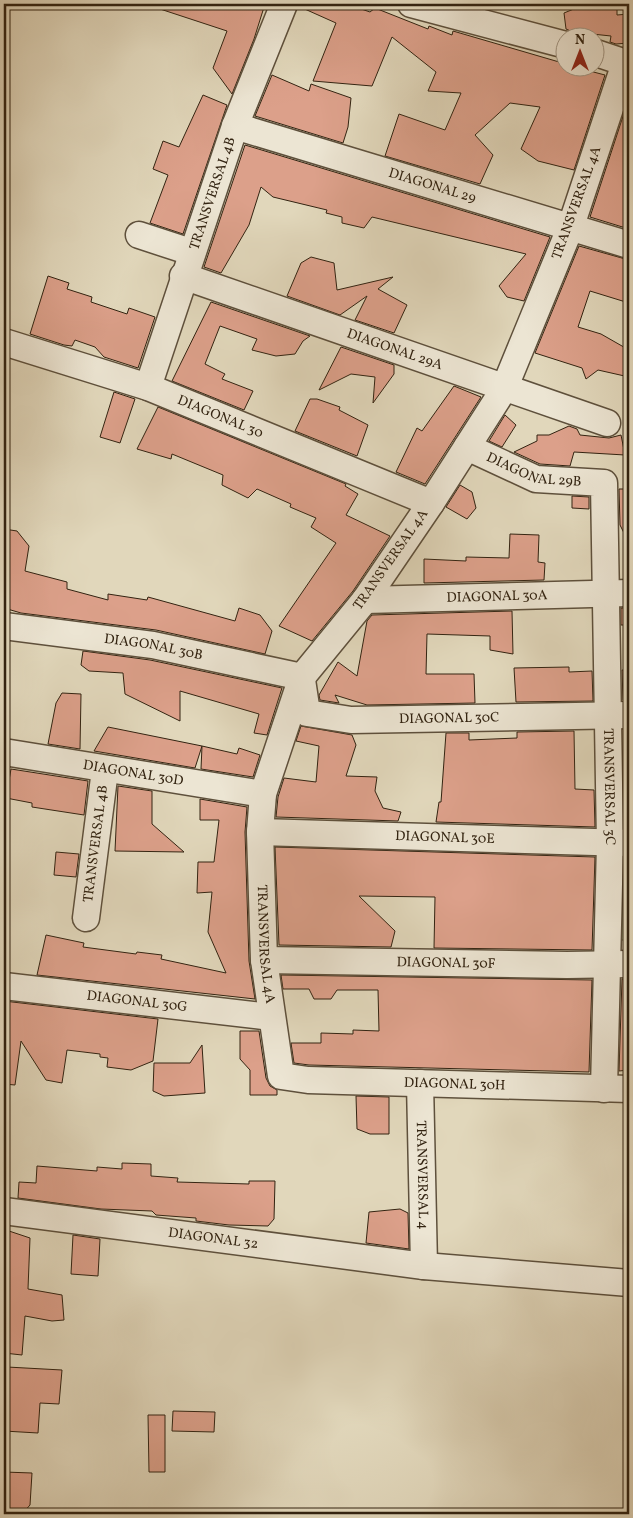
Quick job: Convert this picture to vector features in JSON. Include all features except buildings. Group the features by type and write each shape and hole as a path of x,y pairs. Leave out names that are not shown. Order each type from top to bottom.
{"street":[{"name":"TRANSVERSAL 4B","path":"148,387 187,264 235,126 284,4"},
{"path":"411,4 556,42"},
{"path":"606,56 628,63"},
{"name":"TRANSVERSAL 4A","path":"281,1076 264,960 260,832 263,794 302,677 365,600 432,502 504,389 571,226 628,63"},
{"name":"DIAGONAL 29","path":"235,126 629,245"},
{"name":"DIAGONAL 29A","path":"139,235 187,264 504,389 606,423"},
{"name":"DIAGONAL 30","path":"4,342 148,387 432,502"},
{"name":"DIAGONAL 29B","path":"467,447 536,479 604,483"},
{"name":"TRANSVERSAL 3C","path":"604,483 618,593 620,843 618,964 604,1089"},
{"name":"DIAGONAL 30A","path":"365,600 618,593"},
{"name":"DIAGONAL 30B","path":"4,626 153,645 302,677"},
{"name":"DIAGONAL 30C","path":"302,677 307,713 351,720 619,715"},
{"name":"DIAGONAL 30D","path":"4,752 105,770 263,794"},
{"name":"TRANSVERSAL 4B","path":"86,918 105,770"},
{"name":"DIAGONAL 30E","path":"260,832 620,843"},
{"name":"DIAGONAL 30F","path":"264,960 618,964"},
{"name":"DIAGONAL 30G","path":"4,986 271,1017"},
{"name":"DIAGONAL 30H","path":"281,1076 308,1080 629,1089"},
{"name":"TRANSVERSAL 4","path":"420,1084 424,1266"},
{"name":"DIAGONAL 32","path":"4,1211 424,1266 629,1283"}],"green space":[{"path":"618,873 629,873 629,940 615,940"}]}
